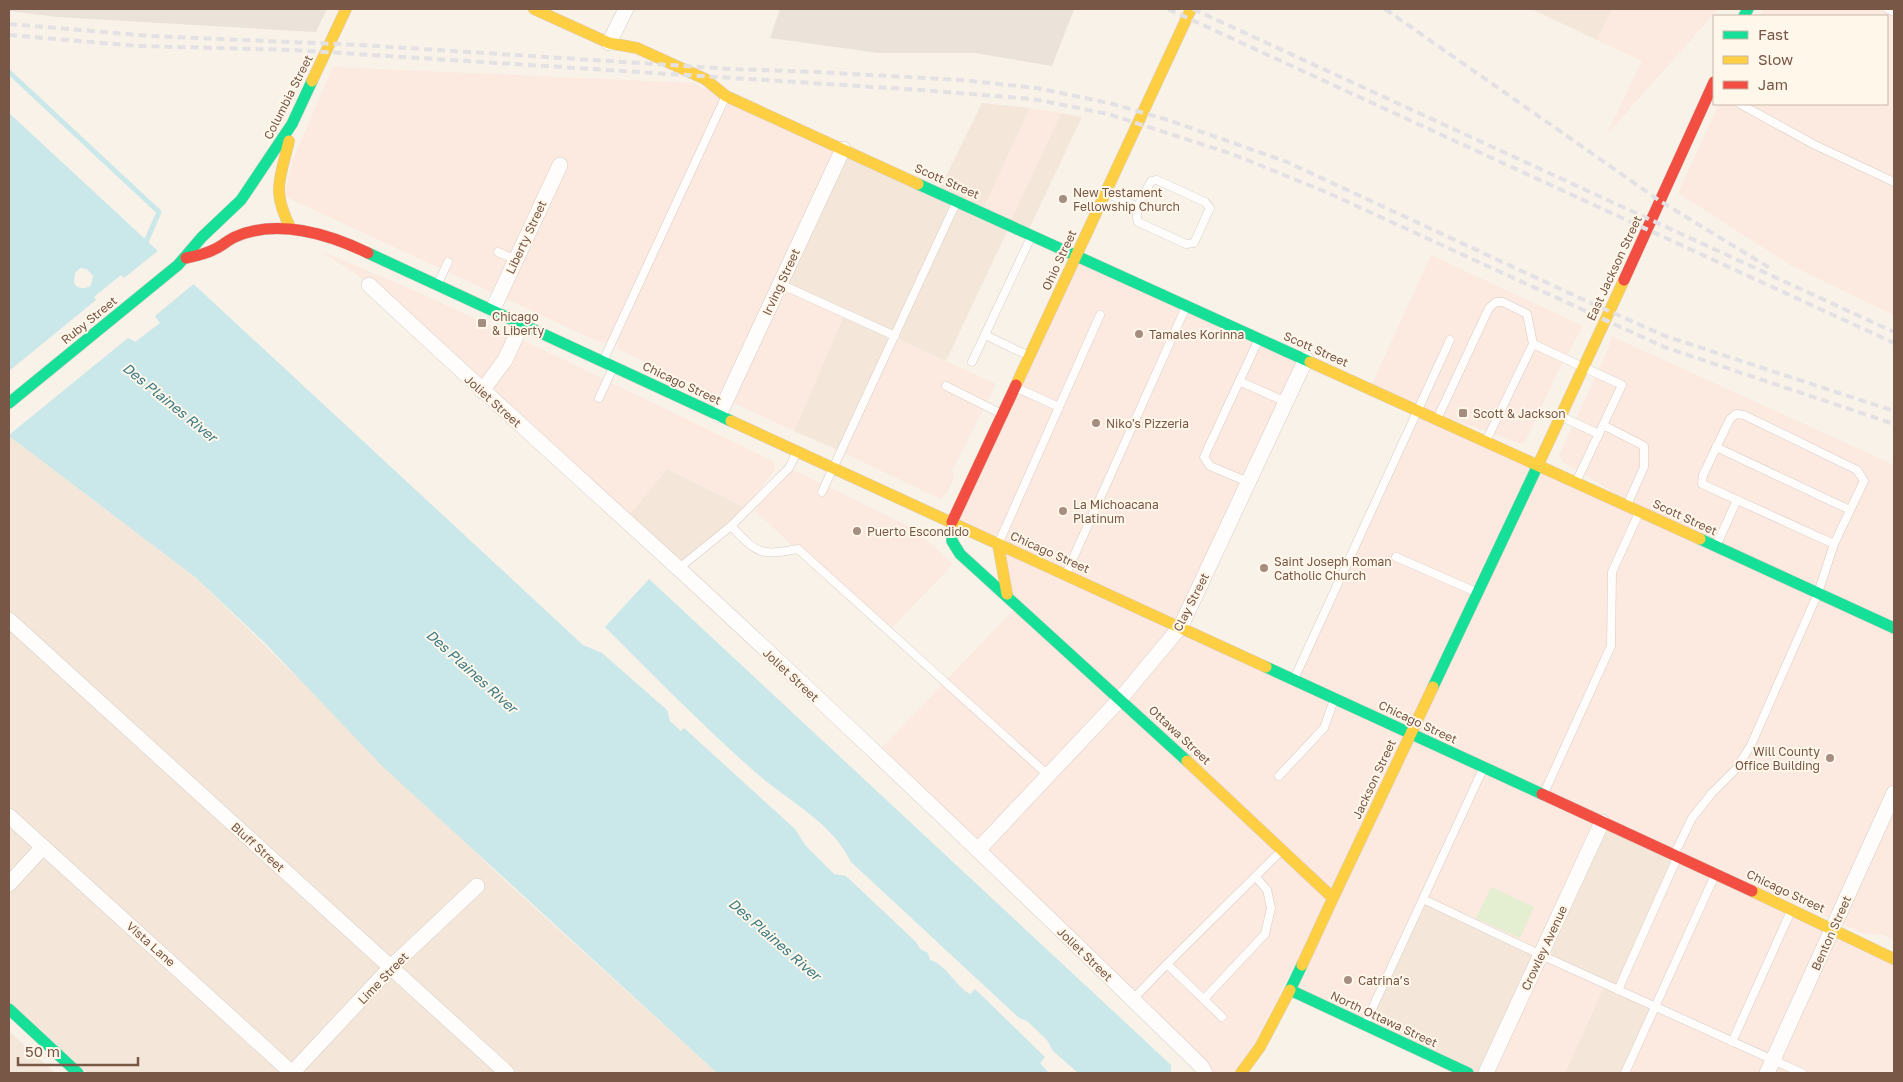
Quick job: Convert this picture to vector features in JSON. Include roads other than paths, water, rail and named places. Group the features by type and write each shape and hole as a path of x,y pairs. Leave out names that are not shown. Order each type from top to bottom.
{"main road":[{"name":"Columbia Street","path":"182,262 202,237 241,200 292,124 346,9"},
{"name":"Scott Street","path":"534,9 609,43 637,48 706,79 726,96"},
{"name":"Ohio Street","path":"952,522 1191,9"},
{"name":"Scott Street","path":"609,43 630,60"},
{"name":"East Jackson Street","path":"1537,465 1713,87"},
{"name":"Scott Street","path":"699,92 726,96 1437,418 1894,628"},
{"path":"291,229 280,210 277,186 285,162 292,124"},
{"name":"Chicago Street","path":"182,262 212,251 234,237 255,231 291,229 332,238 438,283 719,415 1181,626 1410,734 1833,928 1894,959"},
{"name":"Ruby Street","path":"9,403 182,262"},
{"name":"Jackson Street","path":"1241,1073 1260,1047 1290,990 1537,465"},
{"name":"Ottawa Street","path":"952,522 952,541 960,554 1007,594 1121,698 1333,898"},
{"path":"998,544 1007,594"},
{"name":"North Ottawa Street","path":"1290,990 1468,1073"},
{"path":"9,1009 78,1073"}],"street":[{"path":"609,43 626,9"},
{"name":"Irving Street","path":"719,415 843,149"},
{"name":"Liberty Street","path":"493,309 560,165"},
{"name":"Joliet Street","path":"369,285 482,391 678,569 978,850 1133,999 1201,1066 1205,1073"},
{"path":"482,391 505,360 522,323"},
{"name":"Clay Street","path":"978,850 1121,698 1181,626 1306,359"},
{"name":"Bluff Street","path":"9,620 508,1073"},
{"name":"Benton Street","path":"1770,1067 1894,793"},
{"name":"Vista Lane","path":"9,816 292,1073"},
{"name":"Crowley Avenue","path":"1486,1073 1602,822"},
{"path":"9,884 43,847"},
{"name":"Lime Street","path":"292,1073 391,967 477,886"}],"lane":[{"path":"1888,9 1894,12"},
{"path":"599,398 609,364 726,96"},
{"path":"1742,105 1815,144 1894,182"},
{"path":"1157,180 1204,202 1210,208 1194,243 1186,244 1138,222 1136,217 1138,207 1151,181 1157,180"},
{"path":"1106,192 1138,207"},
{"path":"822,492 957,201"},
{"path":"972,362 1032,235"},
{"path":"498,252 516,260"},
{"path":"438,283 448,262"},
{"path":"780,284 895,336"},
{"path":"1437,418 1489,308 1496,302 1504,302 1527,314 1533,344 1486,441"},
{"path":"1066,574 1187,305"},
{"path":"998,544 1100,315"},
{"path":"985,335 1030,356"},
{"path":"1248,482 1210,466 1204,457 1260,338"},
{"path":"1294,679 1450,340"},
{"path":"1533,344 1622,384 1576,482"},
{"path":"1239,381 1286,402"},
{"path":"946,386 1003,414"},
{"path":"1015,387 1059,407"},
{"path":"1618,990 1692,818 1712,793 1736,769 1751,745 1818,593 1834,544 1864,481 1857,470 1744,415 1736,414 1730,419 1702,475 1702,484 1834,544"},
{"path":"1561,416 1599,434"},
{"path":"1603,426 1644,446 1644,467 1627,505"},
{"path":"1716,447 1850,510"},
{"path":"678,569 731,526 789,468 798,450"},
{"path":"1716,546 1737,500"},
{"path":"1543,794 1611,646 1612,572 1640,511"},
{"path":"731,526 752,548 768,554 798,549 1049,776"},
{"path":"1396,556 1478,592"},
{"path":"1279,776 1324,728 1334,698"},
{"path":"1364,1025 1484,767"},
{"path":"1133,999 1282,850"},
{"path":"1625,1073 1716,874"},
{"path":"1204,999 1265,934 1271,908 1267,890 1256,877"},
{"path":"1423,899 1732,1042 1770,1067 1802,1073"},
{"path":"1732,1042 1792,909"},
{"path":"1167,964 1222,1017"}],"water":[{"name":"Des Plaines River","path":"9,113 583,645 602,653 667,710 670,721 681,731 684,728 795,829 805,845 834,874 846,876 916,942 920,949 928,953 930,960 941,966 960,986 970,994 975,989 1045,1057 1040,1063 1048,1072 1056,1073 717,1073 382,766 267,645 195,577 9,436","holes":["80,268 87,269 93,276 91,285 86,288 80,288 74,283 75,273"]},
{"path":"649,579 1171,1065 1171,1073 1078,1073 1053,1051 1047,1040 1027,1021 1019,1018 851,862 833,835 755,772 717,737 605,627"}],"waterway":[{"path":"9,72 159,212 146,242"}],"railway":[{"path":"1168,9 1894,343"},
{"path":"1193,9 1894,332"},
{"path":"1385,9 1660,201 1773,270"},
{"path":"9,24 151,36 360,45 732,69 961,80 1037,88 1113,104 1168,120 1287,162 1665,336 1894,411"},
{"path":"9,35 138,46 294,50 921,90 1033,99 1108,114 1232,154 1326,192 1664,347 1894,424"}],"place":[{"name":"New Testament Fellowship Church","path":"1063,199"},
{"name":"Chicago & Liberty","path":"482,323"},
{"name":"Tamales Korinna","path":"1139,334"},
{"name":"Scott & Jackson","path":"1463,413"},
{"name":"Niko's Pizzeria","path":"1096,423"},
{"name":"La Michoacana Platinum","path":"1063,511"},
{"name":"Puerto Escondido","path":"857,531"},
{"name":"Saint Joseph Roman Catholic Church","path":"1264,568"},
{"name":"Will County Office Building","path":"1830,758"},
{"name":"Catrina’s","path":"1348,980"}]}
